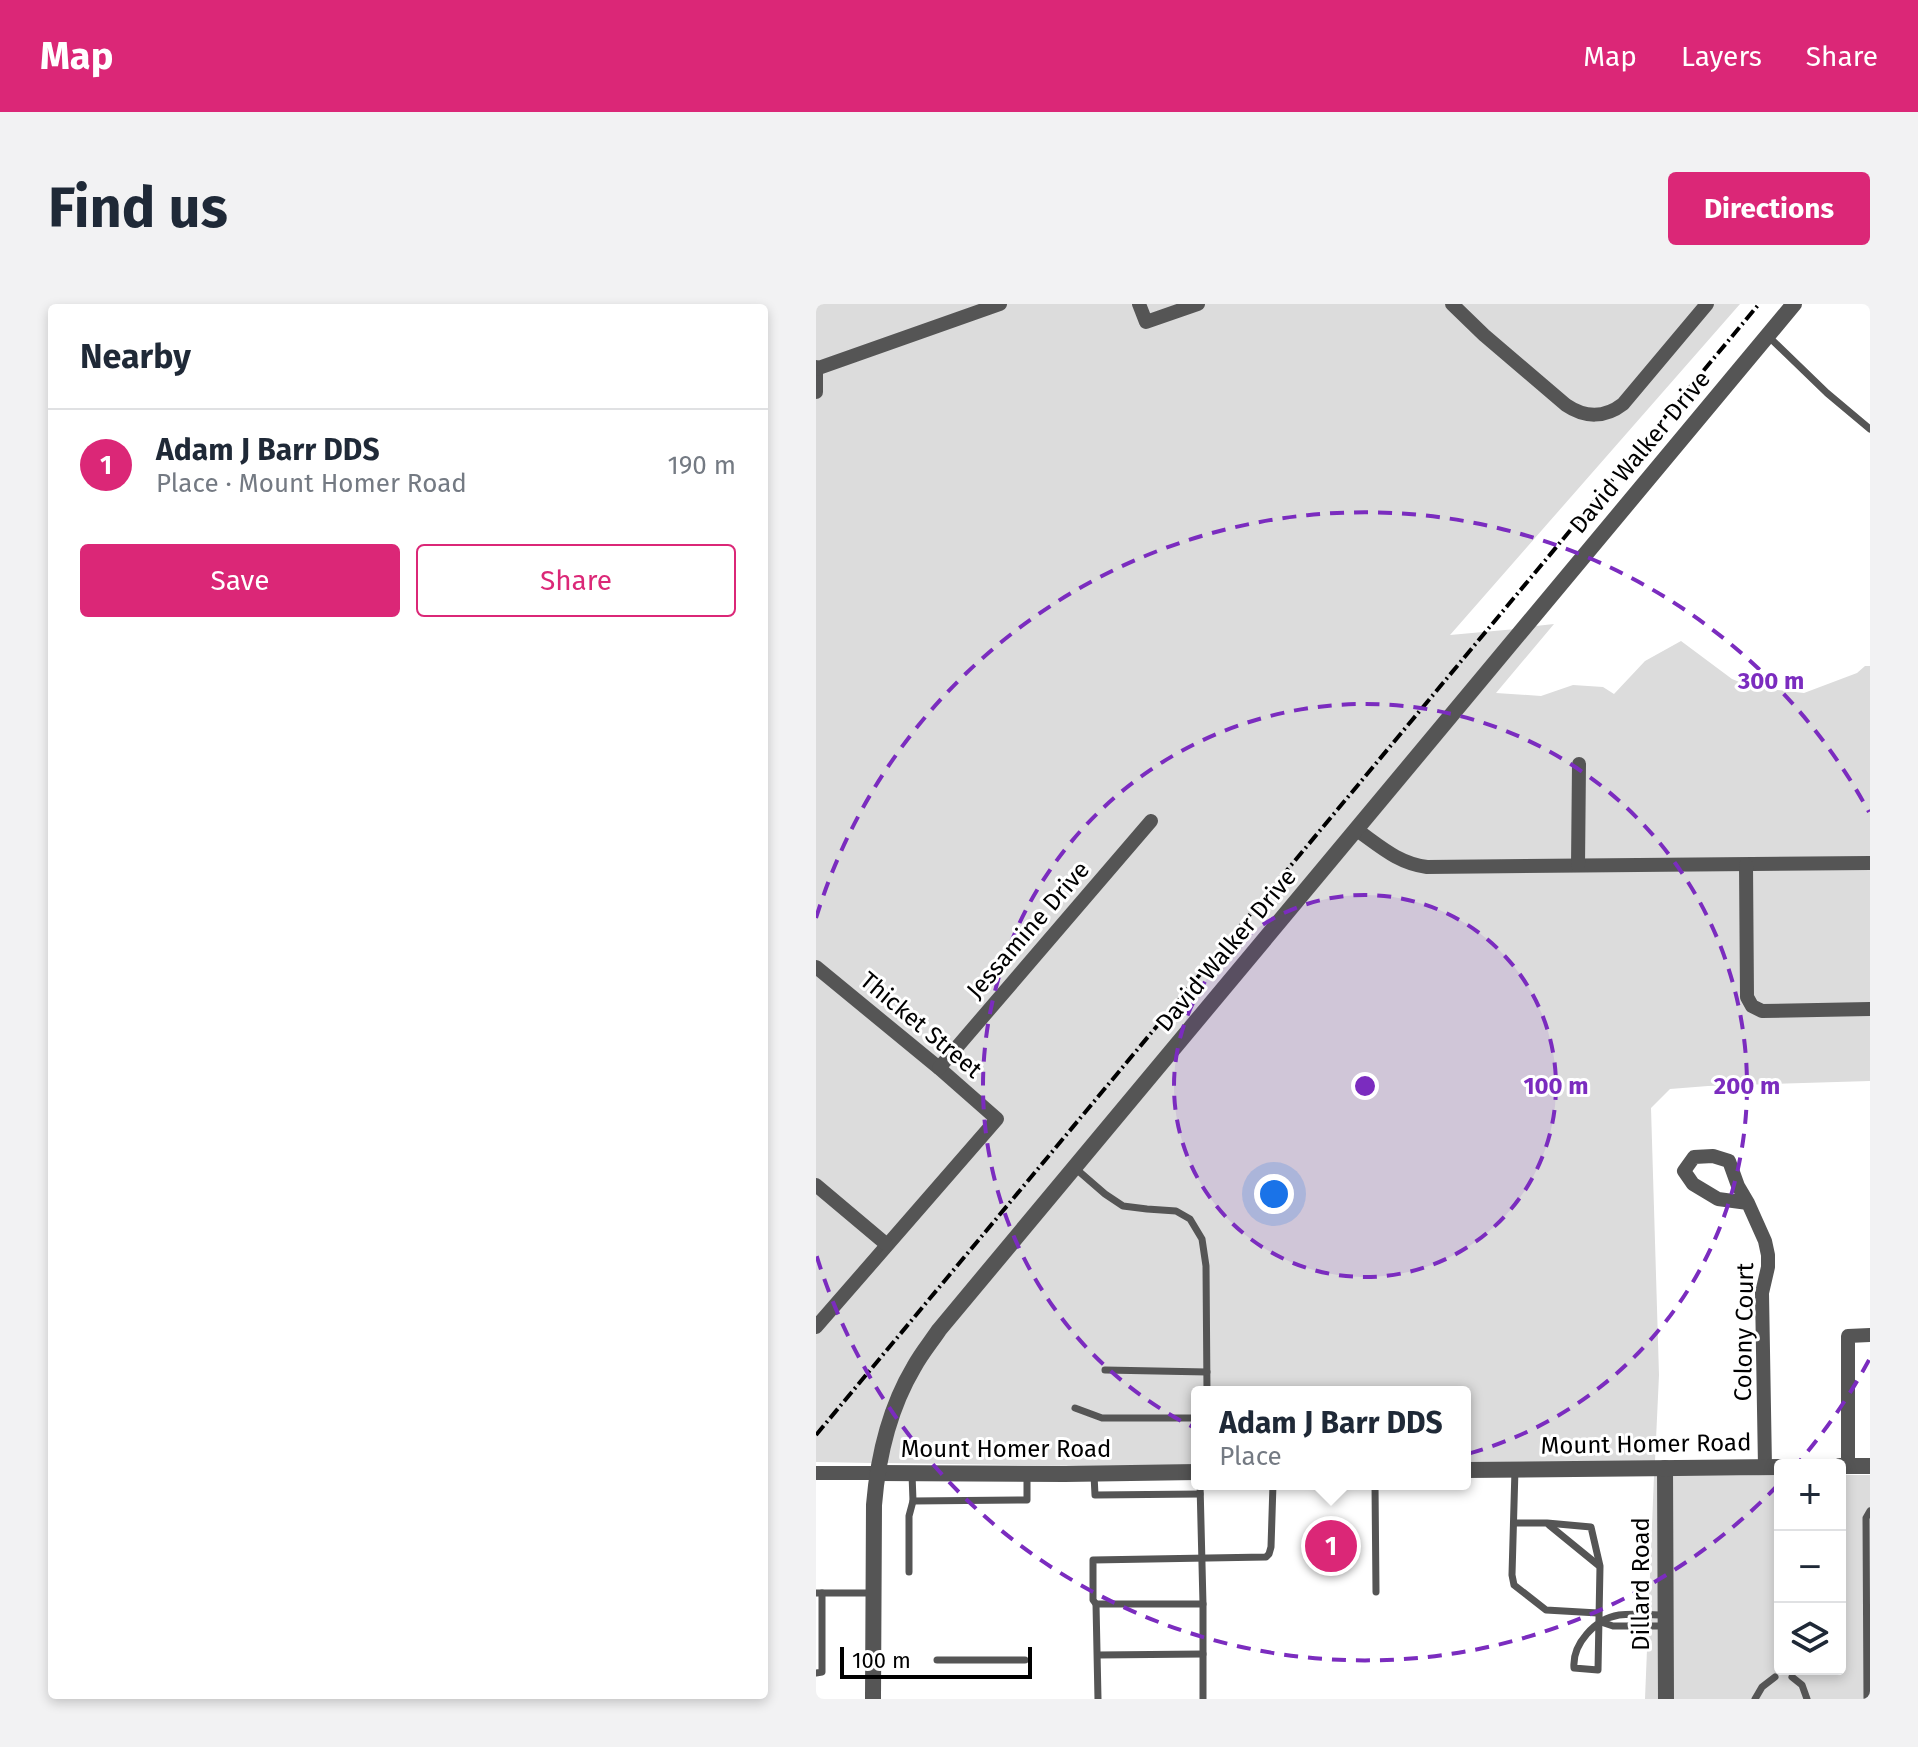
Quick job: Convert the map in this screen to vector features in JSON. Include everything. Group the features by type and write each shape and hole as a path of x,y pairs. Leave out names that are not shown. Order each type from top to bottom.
{"street":[{"path":"816,392 816,368 968,309 1000,304"},
{"path":"1139,304 1146,322 1198,304"},
{"path":"1452,304 1566,405 1591,415 1611,411 1623,404 1704,305"},
{"name":"David Walker Drive","path":"873,1699 874,1505 877,1473 893,1409 914,1367 939,1330 1794,304"},
{"path":"1578,865 1579,764"},
{"name":"Jessamine Drive","path":"939,1068 1151,821"},
{"path":"1357,830 1399,860 1427,867 1870,863"},
{"path":"1746,865 1747,997 1752,1006 1762,1011 1870,1009"},
{"name":"Thicket Street","path":"816,967 997,1119 886,1244"},
{"path":"816,1185 886,1244 816,1327"},
{"name":"Colony Court","path":"1748,1203 1768,1255 1762,1293 1772,1467"},
{"path":"1844,1459 1848,1336 1870,1335"},
{"path":"1846,1466 1870,1466"},
{"name":"Mount Homer Road","path":"1471,1470 1772,1467"},
{"name":"Dillard Road","path":"1665,1468 1666,1699"},
{"name":"Mount Homer Road","path":"816,1473 1191,1472"}],"lane":[{"path":"1768,335 1827,393 1870,429"},
{"path":"1075,1168 1123,1206 1176,1211 1190,1219 1202,1239 1206,1266 1207,1386"},
{"path":"1105,1370 1207,1372"},
{"path":"1075,1408 1102,1418 1191,1418"},
{"path":"1515,1469 1514,1585 1546,1610 1598,1613"},
{"path":"909,1572 912,1474"},
{"path":"913,1501 1027,1500 1027,1474"},
{"path":"1094,1474 1095,1495 1200,1494"},
{"path":"1200,1490 1203,1699"},
{"path":"1098,1699 1093,1560 1266,1557 1271,1547 1273,1490"},
{"path":"1375,1490 1376,1592"},
{"path":"1867,1699 1866,1518 1870,1511"},
{"path":"1514,1523 1591,1527 1600,1566 1598,1613 1600,1623 1598,1670 1574,1668 1573,1657 1578,1646 1589,1631 1600,1623 1613,1626 1666,1620"},
{"path":"1547,1523 1600,1566"},
{"path":"816,1673 822,1672 819,1593 873,1593"},
{"path":"1096,1604 1203,1604"},
{"path":"1098,1655 1203,1654"},
{"path":"937,1660 1025,1660"},
{"path":"1755,1699 1762,1687 1775,1677"},
{"path":"1792,1677 1802,1685 1807,1699"}],"shaded area":[{"path":"816,304 1740,304 1450,635 1516,629 934,1325 872,1463 816,1462"},
{"path":"1554,624 1496,693 1541,696 1573,685 1603,687 1614,694 1645,661 1681,641 1732,679 1752,687 1804,693 1870,666 1870,1081 1670,1089 1651,1108 1659,1375 1655,1461 1471,1462 1471,1386 1191,1386 1191,1465 885,1463 899,1412 919,1371 944,1335 1536,626"},
{"path":"1774,1474 1774,1675 1846,1675 1846,1475 1870,1475 1870,1699 1673,1699 1671,1476"},
{"path":"1654,1476 1658,1476 1660,1699 1645,1699"}],"railway":[{"path":"816,1435 1759,304"}],"place":[{"name":"Adam J Barr DDS","path":"1331,1546"}]}
